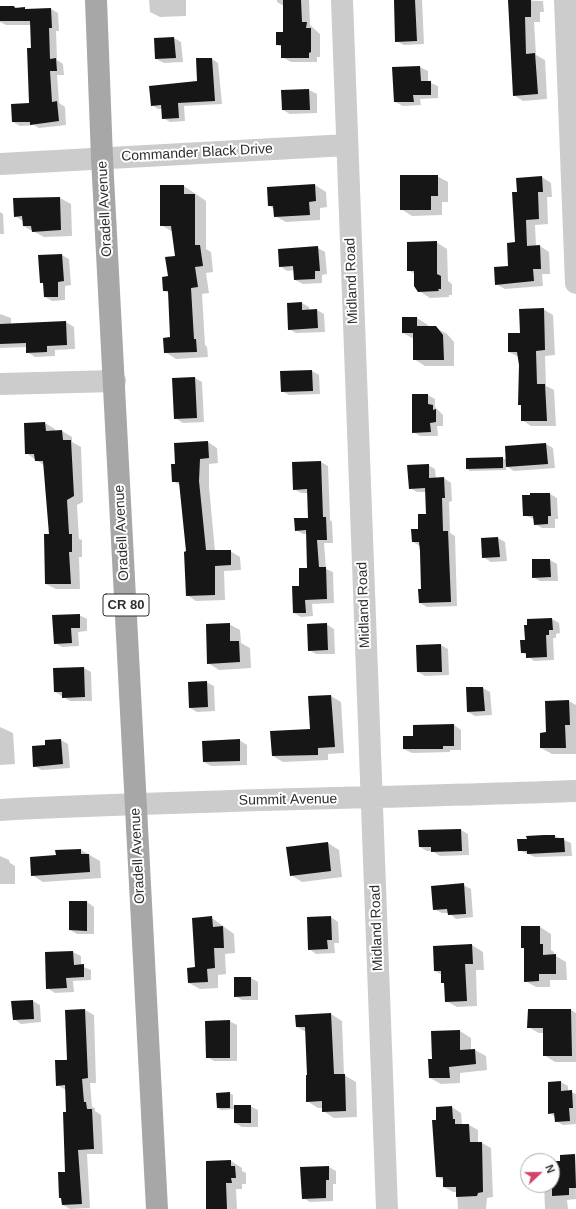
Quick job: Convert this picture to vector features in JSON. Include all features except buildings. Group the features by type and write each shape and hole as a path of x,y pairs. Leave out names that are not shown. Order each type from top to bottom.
{"main road":[{"name":"Oradell Avenue","path":"96,0 102,158 115,381 157,1209"}],"street":[{"name":"Midland Road","path":"342,0 346,145 388,1209"},
{"path":"565,0 576,283"},
{"name":"Commander Black Drive","path":"0,164 346,145"},
{"path":"0,384 115,381"},
{"name":"Summit Avenue","path":"0,810 136,803 372,798 576,791"}]}
